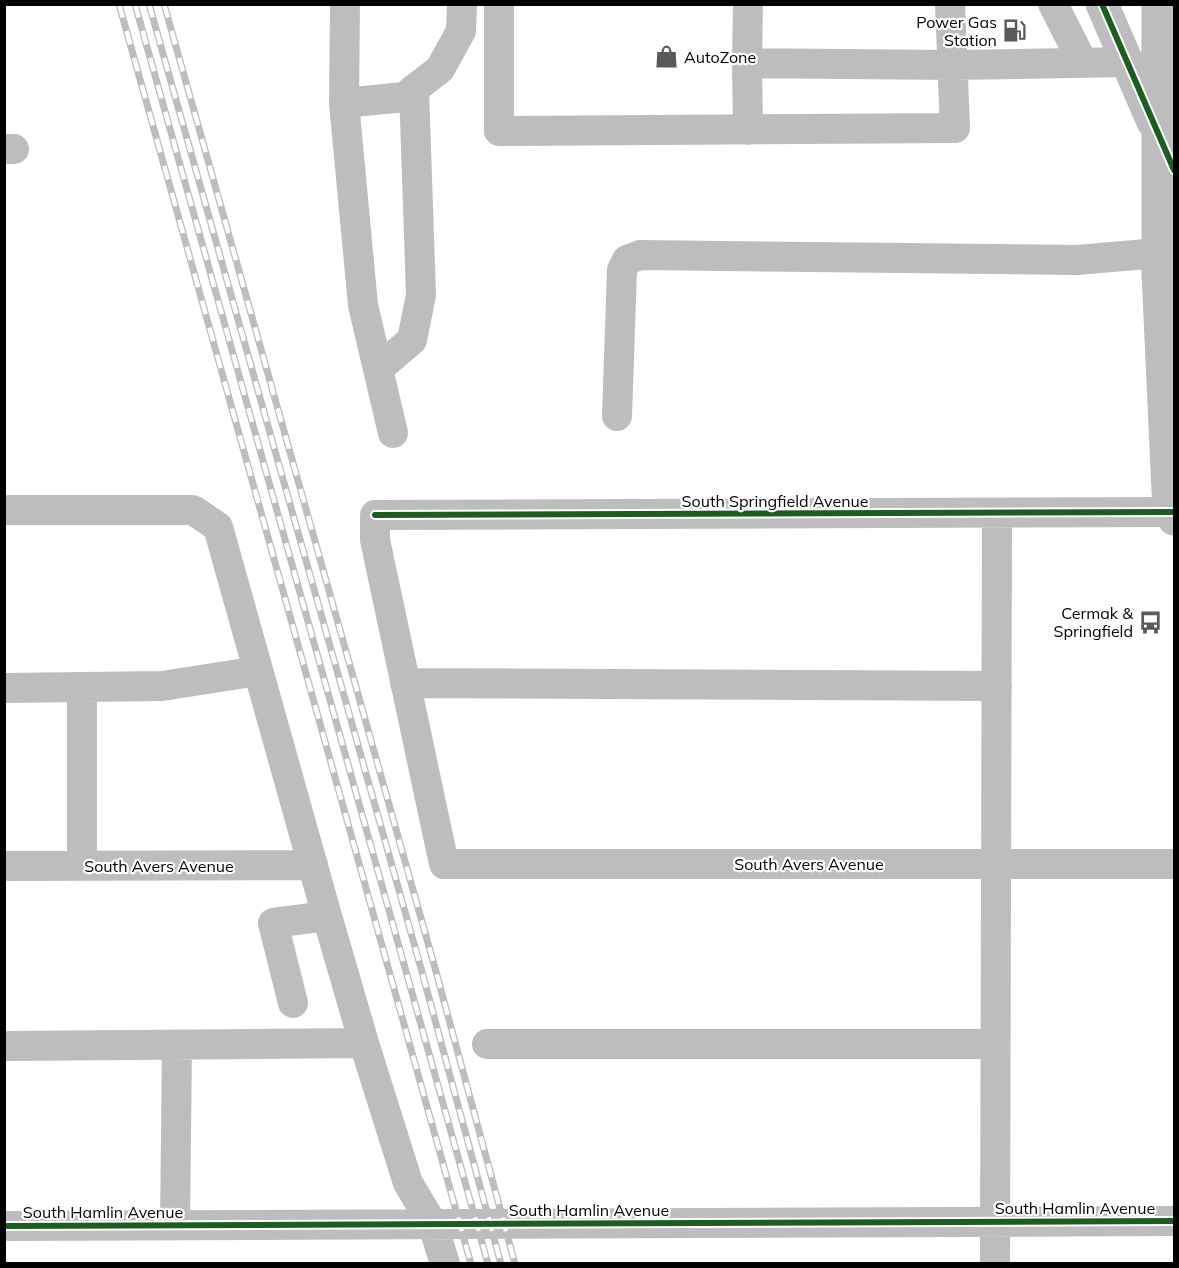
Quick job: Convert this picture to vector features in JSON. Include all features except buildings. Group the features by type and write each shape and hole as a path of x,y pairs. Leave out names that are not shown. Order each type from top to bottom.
{"main road":[{"path":"1102,4 1128,63 1166,138 1174,170"},
{"path":"1158,4 1166,138 1158,253 1173,515"}],"street":[{"path":"345,4 344,103 363,305 393,433"},
{"path":"344,103 404,97 440,69 461,31 462,4"},
{"path":"499,4 499,131 956,129 950,4"},
{"path":"747,130 748,4"},
{"path":"1053,4 1083,63"},
{"path":"747,63 953,65 1128,63"},
{"path":"378,369 412,340 421,295 414,89"},
{"path":"617,416 622,270 627,260 640,255 1077,260 1158,253"},
{"path":"4,510 193,510 218,527 364,1043 408,1183 433,1225 445,1263"},
{"path":"994,1263 997,514"},
{"name":"South Springfield Avenue","path":"405,683 375,540 375,515 1173,515"},
{"path":"4,688 162,686 258,671"},
{"path":"405,683 997,686"},
{"name":"South Avers Avenue","path":"405,683 444,864 1174,864"},
{"path":"82,687 82,866"},
{"name":"South Avers Avenue","path":"4,867 313,865"},
{"path":"293,1003 273,923 327,916"},
{"path":"4,1046 364,1043"},
{"path":"487,1044 996,1044"},
{"path":"175,1226 177,1045"},
{"name":"South Hamlin Avenue","path":"4,1226 1174,1221"}],"railway":[{"path":"119,4 471,1264"},
{"path":"135,4 488,1264"},
{"path":"149,4 422,972 501,1264"},
{"path":"164,4 435,968 515,1264"}],"cycle path":[{"path":"1102,4 1174,170"},
{"path":"375,515 1174,512"},
{"path":"4,1226 1174,1221"}],"place":[{"name":"Power Gas Station","path":"1015,31"},
{"name":"AutoZone","path":"666,57"},
{"name":"Cermak & Springfield","path":"1151,622"}]}
